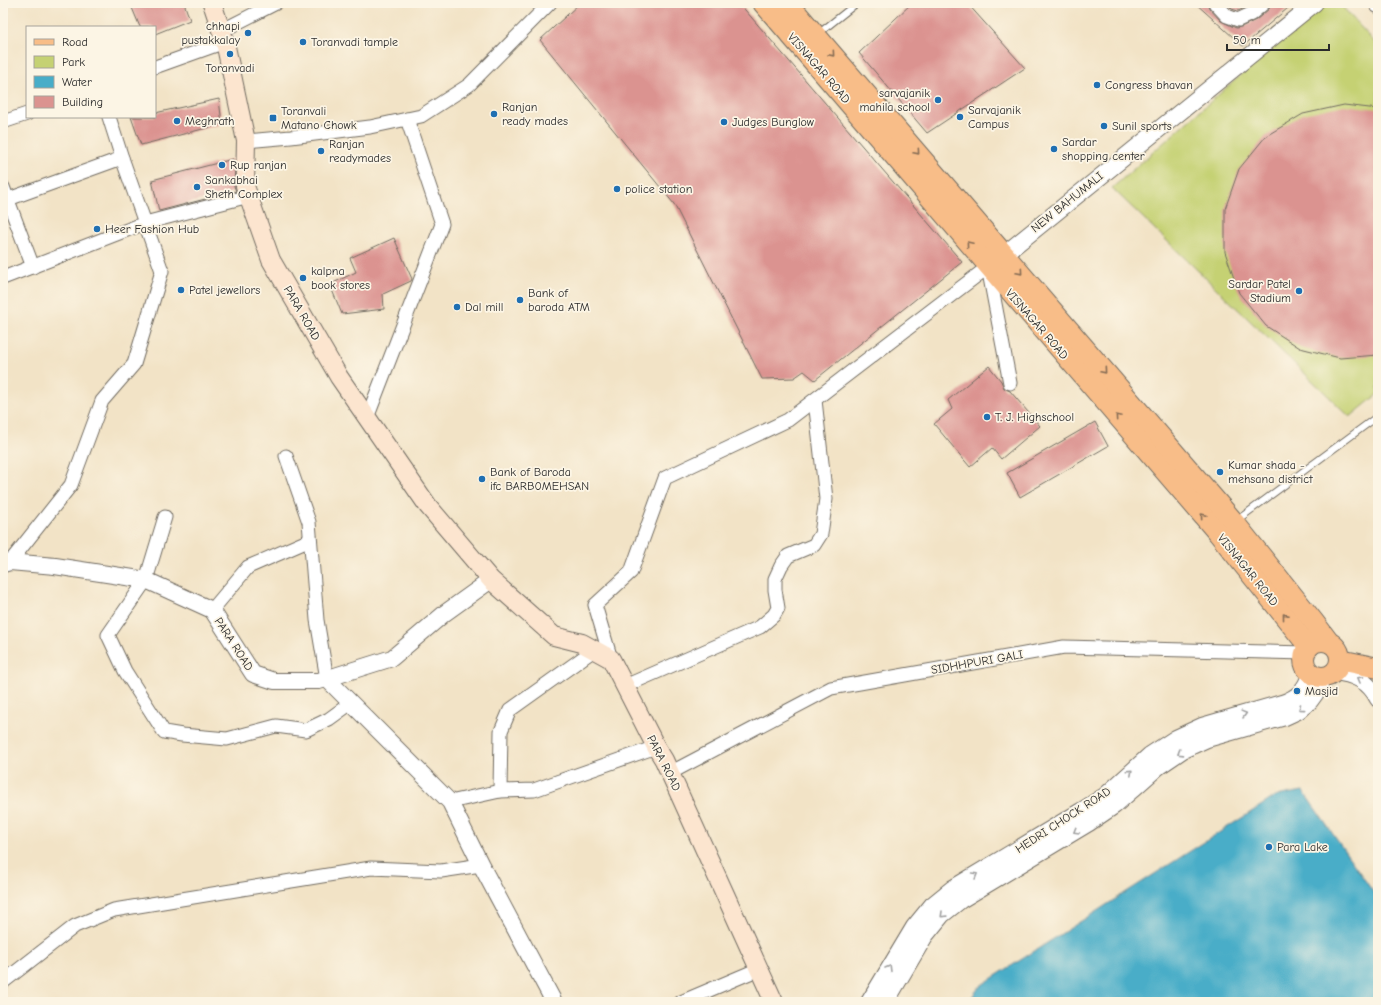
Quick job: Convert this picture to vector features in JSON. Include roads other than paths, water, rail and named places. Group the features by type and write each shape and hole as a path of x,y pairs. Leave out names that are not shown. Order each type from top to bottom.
{"main road":[{"name":"PARA ROAD","path":"212,3 223,36 246,140 245,186 271,260 339,376 367,418 428,506 491,580 554,636 582,643 611,659 664,760 774,1002"},
{"name":"VISNAGAR ROAD","path":"763,3 809,42 1004,254 1226,528 1307,650"},
{"name":"VISNAGAR ROAD","path":"788,3 809,42 988,267 1226,528 1314,622 1328,642"},
{"path":"1327,671 1339,653 1335,646 1328,642 1321,641 1314,643 1307,650 1305,664 1307,669 1327,671 1378,668"}],"street":[{"path":"156,67 223,36 276,3"},
{"path":"246,140 291,137 370,127 421,116 469,85 550,3"},
{"path":"1215,3 1228,16 1238,20 1251,14 1264,3"},
{"name":"NEW BAHUMALI","path":"988,267 1315,3"},
{"path":"3,122 26,114"},
{"path":"6,563 71,485 102,401 134,364 162,271 109,118"},
{"path":"367,418 442,224 407,119"},
{"path":"5,200 122,158"},
{"path":"3,187 5,200 33,267"},
{"path":"3,278 145,223 249,196"},
{"path":"611,659 595,605 631,572 665,478 788,420 988,267 1010,383"},
{"path":"625,686 760,627 774,616 778,608 775,579 781,566 788,556 814,545 821,534 826,499 815,400"},
{"path":"286,456 309,522 317,620 327,679 450,802 481,865 554,1002"},
{"path":"165,517 146,580 108,635 125,671 164,732 227,739 276,726 306,730 329,719 351,703"},
{"path":"212,610 248,567 310,540"},
{"name":"PARA ROAD","path":"6,563 55,566 146,580 212,610 253,674 274,681 319,682 392,658 445,613 491,580"},
{"name":"SIDHHPURI GALI","path":"670,773 831,688 1064,647 1307,650"},
{"path":"500,791 501,731 510,710 594,650"},
{"path":"1327,671 1344,673 1356,677 1368,684 1378,699"},
{"name":"HEDRI CHOCK ROAD","path":"869,1002 914,927 932,905 953,888 1106,795 1150,755 1176,738 1202,726 1282,704 1293,699 1307,684 1327,671"},
{"name":"HEDRI CHOCK ROAD","path":"886,1002 925,936 942,915 961,900 1089,823 1114,806 1158,766 1183,750 1207,739 1286,717 1298,711 1310,701 1318,690 1327,671"},
{"path":"450,802 500,791 534,790 656,747"},
{"path":"3,982 75,926 114,910 371,868 441,871 481,865"},
{"path":"681,1002 759,969"}],"lane":[{"path":"809,42 857,3"},
{"path":"1226,528 1378,416"}],"water":[{"name":"Para Lake","path":"1303,791 1378,899 1378,1002 968,1002 980,986 1276,796"}],"place":[{"name":"chhapi pustakkalay","path":"248,33"},
{"name":"Toranvadi tample","path":"303,42"},
{"name":"Toranvadi","path":"230,54"},
{"name":"Congress bhavan","path":"1097,85"},
{"name":"sarvajanik mahila school","path":"938,100"},
{"name":"Ranjan ready mades","path":"494,114"},
{"name":"Sarvajanik Campus","path":"960,117"},
{"name":"Toranvali Matano Chowk","path":"273,118"},
{"name":"Meghrath","path":"177,121"},
{"name":"Judges Bunglow","path":"724,122"},
{"name":"Sunil sports","path":"1104,126"},
{"name":"Sardar shopping center","path":"1054,149"},
{"name":"Ranjan readymades","path":"321,151"},
{"name":"Rup ranjan","path":"222,165"},
{"name":"Sankabhai Sheth Complex","path":"197,187"},
{"name":"police station","path":"617,189"},
{"name":"Heer Fashion Hub","path":"97,229"},
{"name":"kalpna book stores","path":"303,278"},
{"name":"Patel jewellors","path":"181,290"},
{"name":"Sardar Patel Stadium","path":"1299,291"},
{"name":"Bank of baroda ATM","path":"520,300"},
{"name":"Dal mill","path":"457,307"},
{"name":"T. J. Highschool","path":"987,417"},
{"name":"Kumar shada - mehsana district","path":"1220,472"},
{"name":"Bank of Baroda ifc BARB0MEHSAN","path":"482,479"},
{"name":"Masjid","path":"1297,691"},
{"name":"Para Lake","path":"1269,847"}]}
